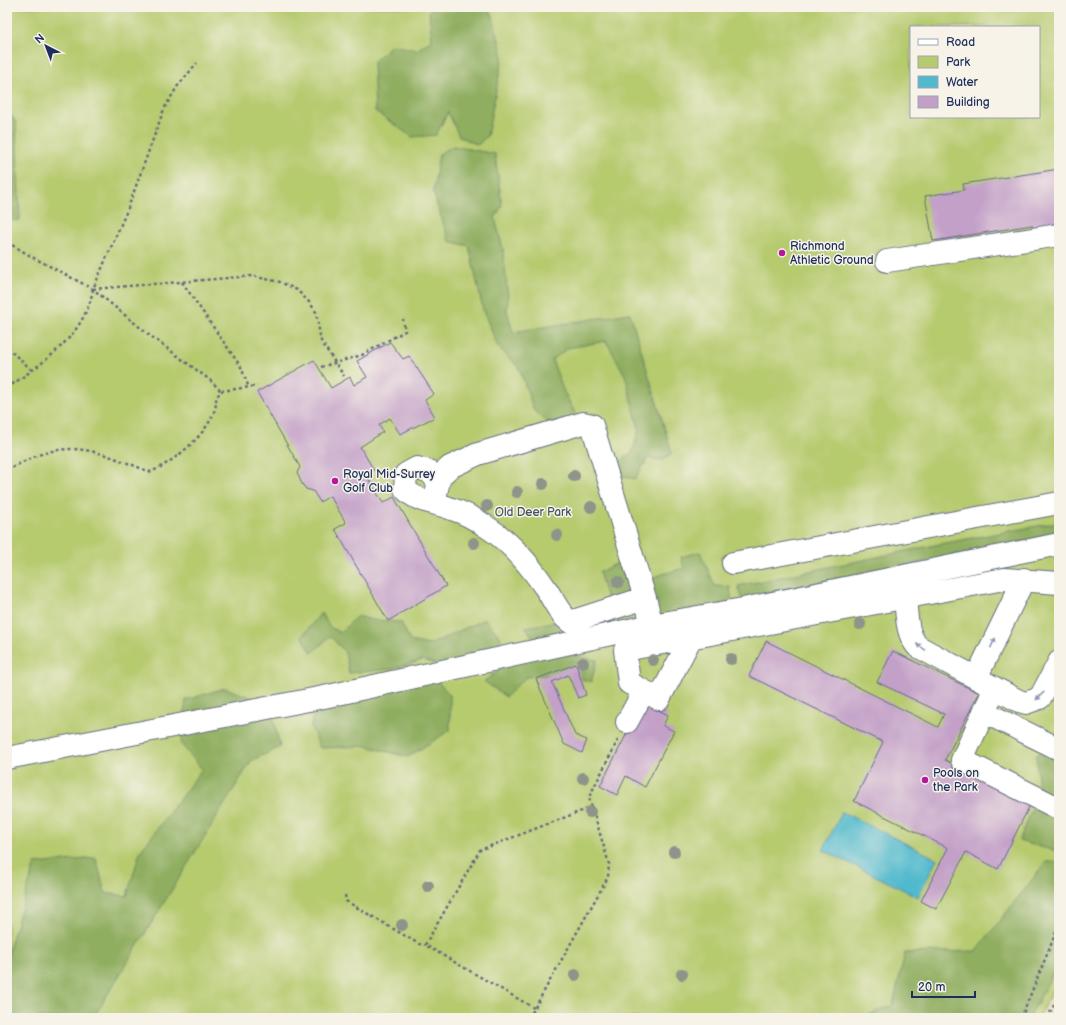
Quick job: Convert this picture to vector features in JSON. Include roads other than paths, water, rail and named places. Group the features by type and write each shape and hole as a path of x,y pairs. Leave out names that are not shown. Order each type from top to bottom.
{"street":[{"path":"887,260 1059,235"},
{"path":"435,503 440,476 450,467 478,454 583,423 592,425 652,625"},
{"path":"438,482 429,471 417,468 406,474 404,482 405,489 411,496 435,503 468,517 487,527 503,540 544,586 562,617 570,622 645,598"},
{"path":"733,563 1059,503"},
{"path":"7,758 324,697 652,625 743,609 1059,544"},
{"path":"691,638 659,699 628,683 625,650 1004,578 1059,583"},
{"path":"1024,579 986,683 984,712 962,760 1058,808 1059,805"},
{"path":"905,598 909,629 912,639 918,646 1019,701 1026,703 1033,701 1043,694 1059,662"},
{"path":"628,722 644,691"},
{"path":"984,712 1059,749"}],"water":[{"path":"842,812 937,859 918,897 823,850"}],"place":[{"name":"Richmond Athletic Ground","path":"782,253"},
{"name":"Royal Mid-Surrey Golf Club","path":"335,481"},
{"name":"Pools on the Park","path":"925,780"}],"park label":[{"name":"Old Deer Park","path":"533,512"}]}
